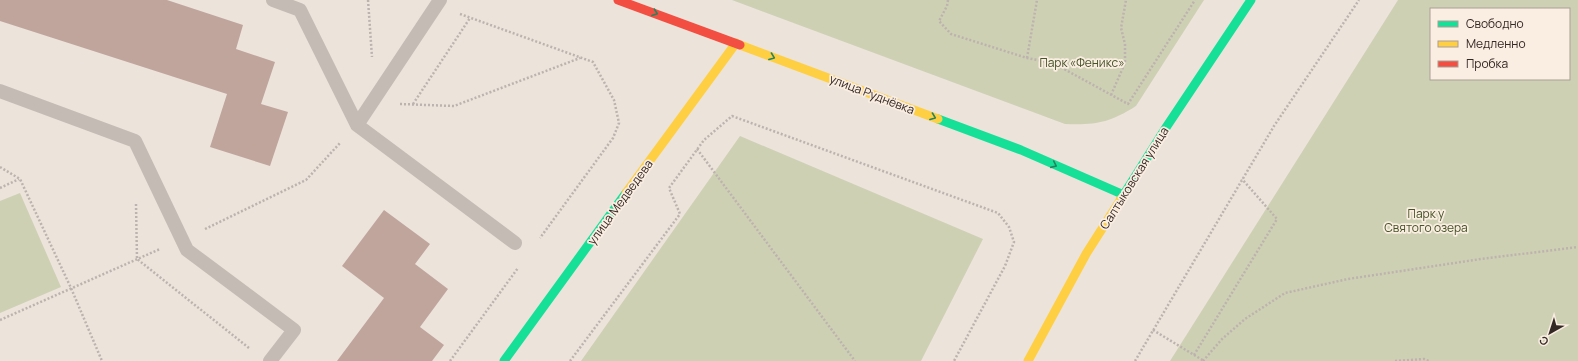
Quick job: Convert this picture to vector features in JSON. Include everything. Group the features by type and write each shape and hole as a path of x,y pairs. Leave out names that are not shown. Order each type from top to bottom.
{"street":[{"name":"улица Руднёвка","path":"618,0 1021,150 1124,195"},
{"name":"Салтыковская улица","path":"1028,361 1086,254 1167,126 1251,0"},
{"name":"улица Медведева","path":"504,361 736,43"}],"lane":[{"path":"273,0 300,10 357,125 515,243"},
{"path":"357,125 438,3"},
{"path":"0,92 135,141 187,250 294,330 270,361"}],"path":[{"path":"368,0 373,101 413,105 454,106 581,58"},
{"path":"948,0 947,6 939,21 951,34 1027,58 1053,63 1128,104 1195,0"},
{"path":"1027,58 1037,0"},
{"path":"1111,95 1125,63 1125,44 1121,28 1126,0"},
{"path":"1135,361 1274,126 1359,0"},
{"path":"438,3 470,18 593,62 614,100 619,123 613,138 535,244"},
{"path":"413,105 470,18"},
{"path":"570,361 680,214 668,188 704,140 732,116 998,213 1009,227 1014,242 1005,266 954,361"},
{"path":"0,320 182,240 306,180 357,125"},
{"path":"697,149 855,361"},
{"path":"0,167 20,179 71,288 102,361"},
{"path":"0,188 20,179"},
{"path":"1194,355 1277,219 1242,179"},
{"path":"1153,330 1204,361 1222,339 1245,319 1285,293 1364,277 1481,258 1578,247"},
{"path":"450,361 521,263"},
{"path":"1395,361 1424,359 1429,361"}],"green space":[{"name":"Парк «Феникс»","path":"732,0 1204,0 1136,106 1118,116 1102,122 1065,124"},
{"name":"Парк у Святого озера","path":"1398,0 1578,0 1578,361 1170,361"},
{"path":"740,136 983,239 921,361 581,361"},
{"path":"20,193 61,287 0,313 0,201"}],"building":[{"path":"0,0 167,0 243,25 236,49 275,62 261,104 288,112 270,166 210,147 227,94 0,21"},
{"path":"384,210 430,244 415,264 448,289 420,327 444,345 432,361 337,361 384,298 342,266"}],"traffic: fast":[{"path":"1121,199 1167,126 1251,0"},
{"path":"938,119 1021,150 1124,195"},
{"path":"504,361 626,193"}],"traffic: slow":[{"path":"626,193 736,43"},
{"path":"740,45 938,119"},
{"path":"1028,361 1086,254 1121,199"}],"traffic: jam":[{"path":"618,0 740,45"}]}
